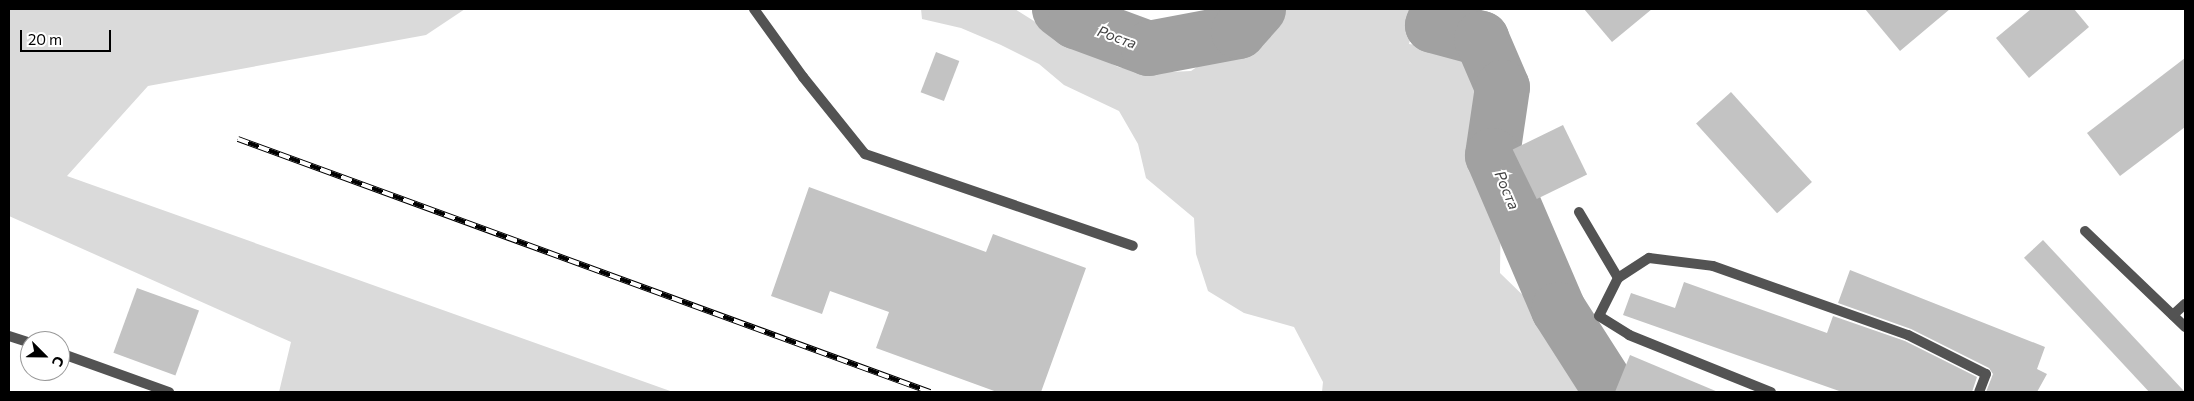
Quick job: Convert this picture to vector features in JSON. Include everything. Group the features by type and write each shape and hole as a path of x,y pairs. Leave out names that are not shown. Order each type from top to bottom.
{"lane":[{"path":"754,9 803,77 865,154 1132,246"},
{"path":"1580,212 1618,278"},
{"path":"2085,231 2185,327"},
{"path":"1771,392 1629,336 1599,316 1618,278 1649,258 1713,266 1908,336 1986,374 1979,392"},
{"path":"2173,315 2185,304"},
{"path":"70,357 169,392"}],"shaded area":[{"path":"9,9 465,9 426,35 148,86 67,176 673,392 279,392 291,342 9,216"},
{"path":"921,9 1015,9 1061,38 1118,67 1148,73 1191,71 1210,58 1215,41 1204,9 1418,9 1409,44 1466,53 1481,101 1473,142 1501,200 1500,273 1564,335 1581,392 1322,392 1323,382 1294,327 1244,313 1208,291 1196,254 1194,218 1146,178 1138,144 1119,111 1064,85 1039,64 1001,45 961,28 922,19"}],"building":[{"path":"1584,9 1652,9 1612,42"},
{"path":"1865,9 1950,9 1900,51"},
{"path":"2031,9 2074,9 2089,27 2029,78 1996,38"},
{"path":"936,52 959,61 944,101 921,92"},
{"path":"2185,58 2185,127 2120,176 2087,133"},
{"path":"1731,92 1812,182 1777,213 1696,123"},
{"path":"1563,125 1587,174 1537,199 1513,150"},
{"path":"809,187 986,252 993,234 1086,268 1041,392 997,392 876,348 889,312 830,291 822,314 771,296"},
{"path":"2043,240 2185,392 2149,392 2024,258"},
{"path":"1850,270 2045,347 2037,369 2047,374 2037,392 1986,392 1993,374 1989,368 1911,329 1838,303"},
{"path":"1684,282 1827,333 1833,316 1905,341 1977,377 1972,392 1842,392 1623,315 1631,293 1675,308"},
{"path":"137,288 199,311 175,375 113,353"},
{"path":"1630,355 1718,392 1615,392"}],"waterway":[{"name":"Роста","path":"1059,9 1075,21 1148,48 1238,31 1258,9"},
{"name":"Роста","path":"1438,9 1432,25 1481,38 1502,87 1492,155 1558,309 1611,392"}],"railway":[{"path":"238,139 930,392"}]}
